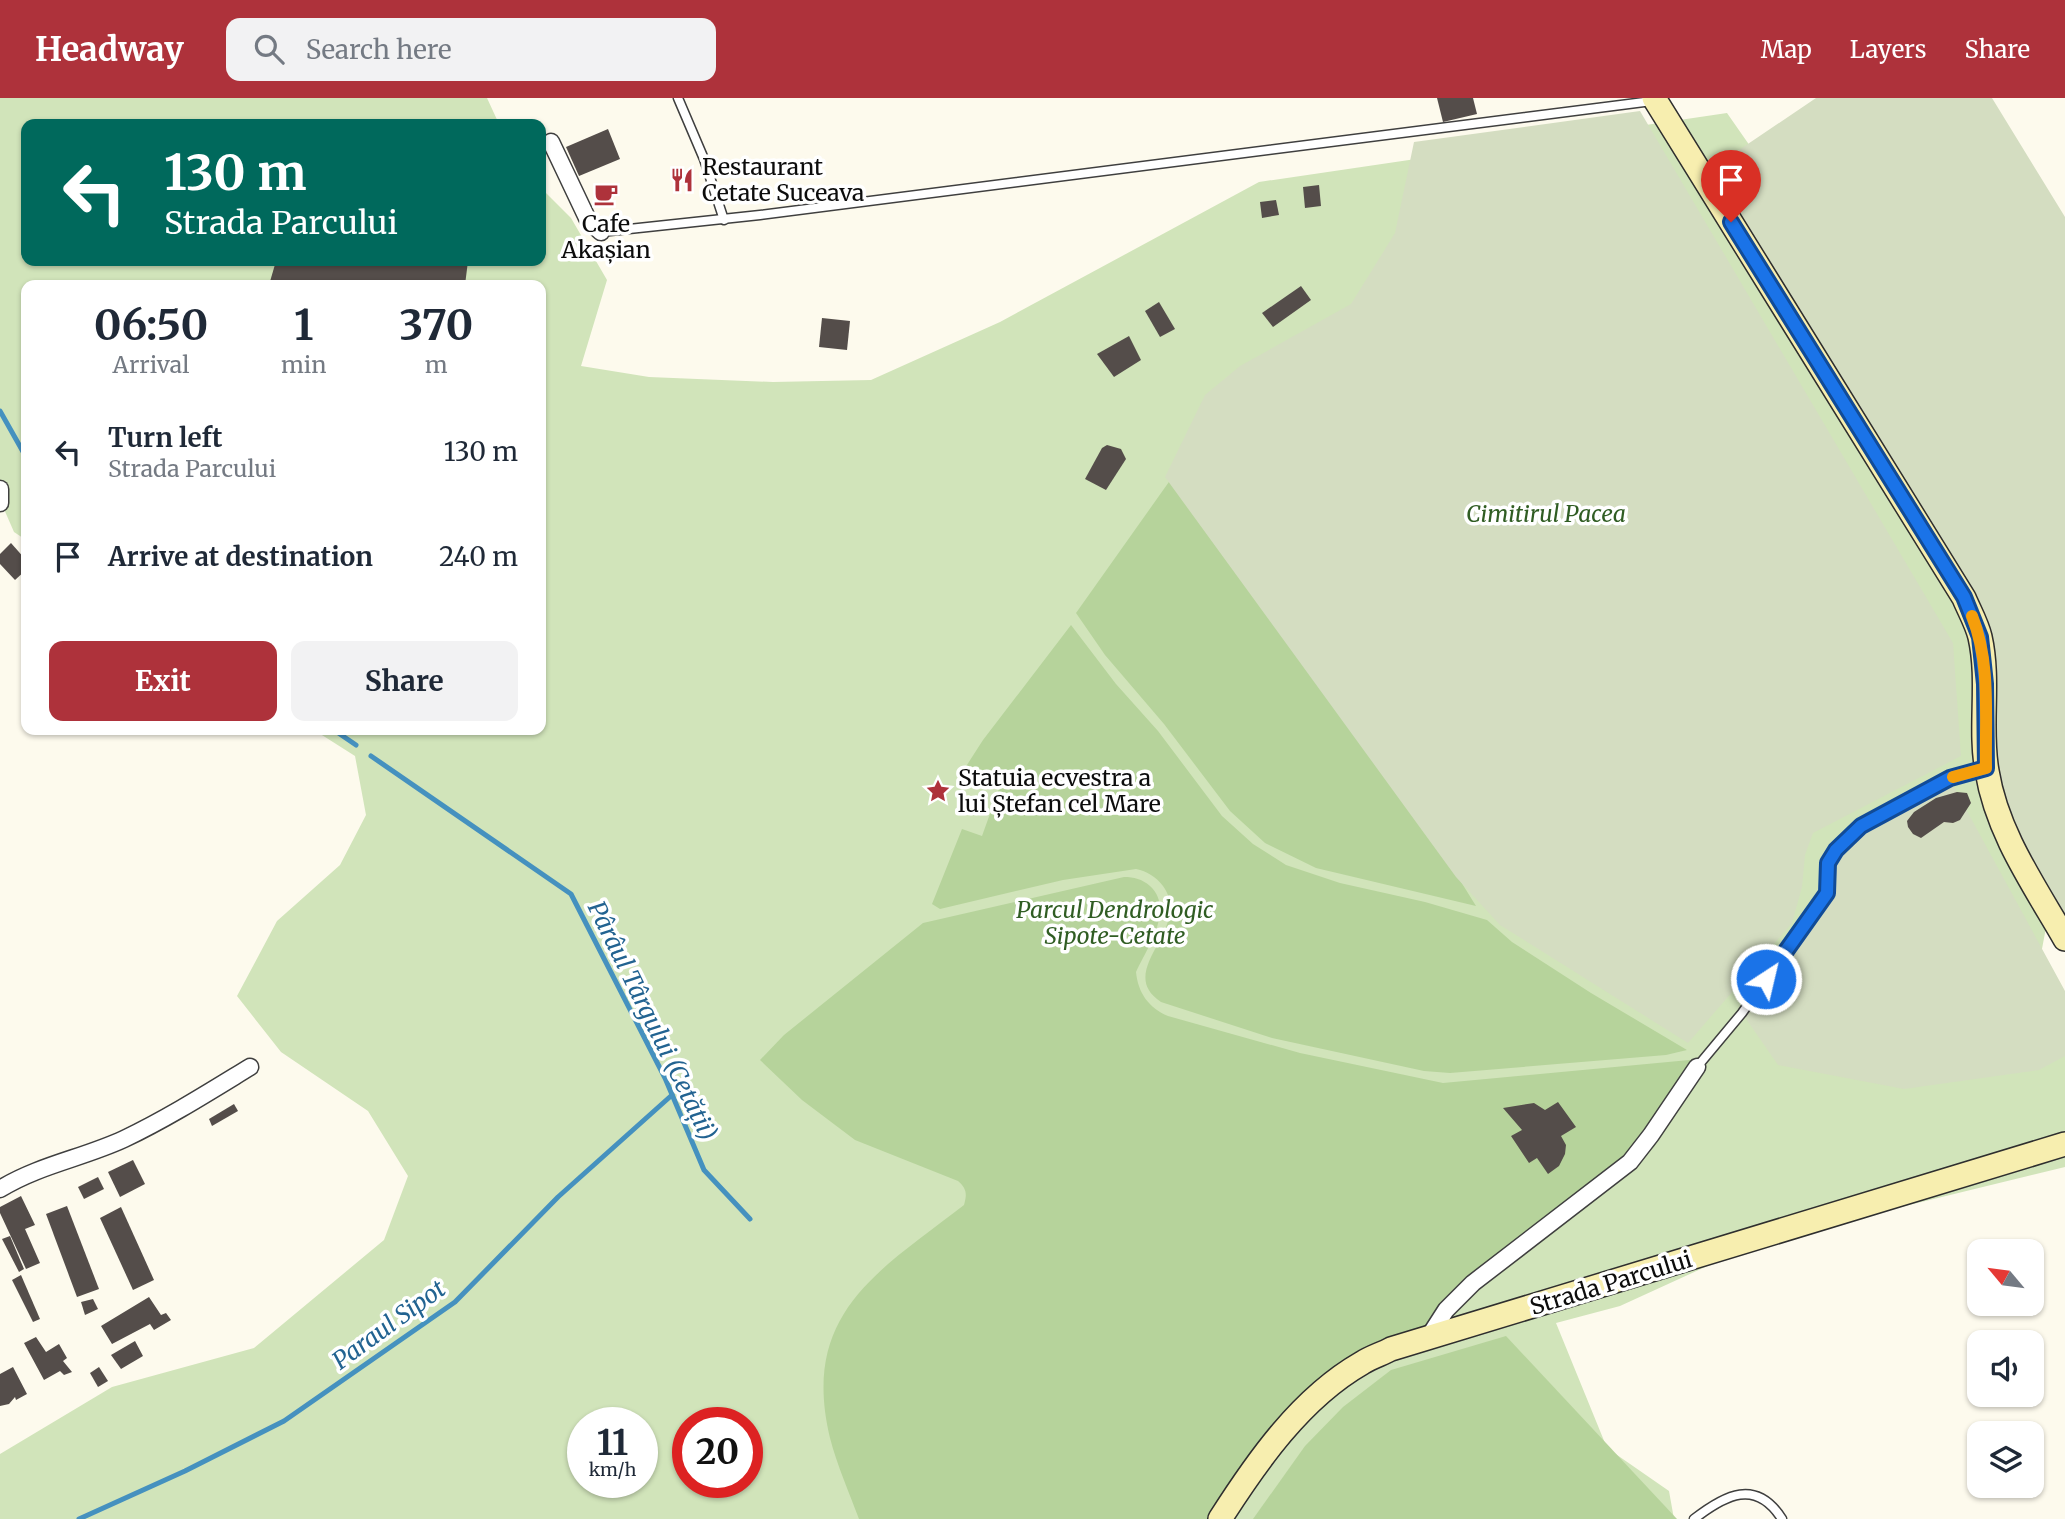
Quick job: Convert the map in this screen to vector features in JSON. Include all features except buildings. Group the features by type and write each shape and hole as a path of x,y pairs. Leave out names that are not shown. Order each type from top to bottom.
{"main road":[{"path":"1655,99 1964,597 1980,637 1985,684 1986,768 1995,808 2008,841 2065,939"},
{"name":"Strada Parcului","path":"1220,1519 1264,1455 1308,1404 1362,1362 1391,1349 2065,1143"}],"street":[{"path":"551,142 588,220 601,232"},
{"path":"0,489 0,503"},
{"path":"0,1189 33,1172 125,1139 250,1067"},
{"path":"1429,1338 1446,1310 1473,1283 1630,1162 1697,1067"}],"lane":[{"path":"678,98 704,159 724,219"},
{"path":"601,232 724,219 1655,99"},
{"path":"1697,1067 1742,1013 1827,893 1828,863 1836,850 1861,826 1918,794 1950,778 1986,768"},
{"path":"1694,1519 1722,1500 1740,1493 1756,1495 1775,1509 1782,1519"}],"green space":[{"name":"Parcul Dendrologic Sipote-Cetate","path":"0,98 487,98 497,119 21,119 21,266 546,266 546,193 571,218 607,280 581,366 649,377 773,382 871,380 1000,322 1259,182 1727,113 1824,252 2065,827 2038,970 2065,1018 2065,1167 1762,1241 1620,1306 1556,1323 1607,1448 1669,1491 1674,1519 0,1519 0,1454 112,1387 254,1348 384,1240 408,1176 368,1111 281,1052 237,996 277,921 340,865 366,815 355,756 322,735 546,735 546,280 21,280 21,537 14,532 0,500"},
{"path":"1816,98 1992,98 2065,217 2065,939 1995,808 1980,637 1702,175"},
{"name":"Cimitirul Pacea","path":"1640,111 1953,643 1961,756 1813,833 1805,855 1802,887 1792,923 1688,1043 1500,925 1456,877 1165,477 1205,395 1240,366 1351,304 1395,233 1414,142"},
{"path":"1171,479 1391,769 1476,906 1316,868 1265,843 1230,811 1164,724 1105,655 1076,613"},
{"path":"1071,625 1116,684 1158,731 1222,816 1253,844 1286,865 1340,883 1425,902 1487,920 1512,942 1687,1050 1666,1055 1450,1073 1424,1071 1272,1038 1161,1002 1149,990 1145,976 1169,918 1170,902 1163,886 1157,880 1136,869 1063,880 940,909 932,904 962,829 982,836 1000,786 965,768 983,740"},
{"path":"1949,778 2065,991 2065,1056 2039,1070 1904,1089 1778,1065 1742,1013 1827,893 1828,863 1861,826"},
{"path":"1124,877 1144,882 1157,895 1160,906 1156,929 1136,972 1139,987 1146,999 1155,1009 1168,1016 1300,1053 1443,1083 1700,1059 1705,1067 1654,1147 1632,1166 1507,1256 1437,1329 1347,1367 1221,1519 859,1519 830,1438 824,1395 826,1358 837,1327 854,1299 876,1275 964,1205 965,1192 958,1181 855,1140 802,1100 760,1060 784,1035 923,923"},
{"path":"1506,1336 1677,1519 1253,1519 1305,1446 1343,1407 1391,1370"}],"waterway":[{"name":"Pârâul Târgului (Cetății)","path":"0,411 21,448"},
{"name":"Pârâul Târgului (Cetății)","path":"341,735 356,745"},
{"name":"Pârâul Târgului (Cetății)","path":"371,756 571,894 665,1078 704,1170 750,1219"},
{"name":"Paraul Sipot","path":"79,1519 185,1471 284,1421 455,1302 558,1197 672,1095"}],"slow traffic":[{"path":"1953,777 1986,768 1985,684 1980,637 1972,616"}],"place":[{"name":"Restaurant Cetate Suceava","path":"682,180"},
{"name":"Cafe Akașian","path":"606,194"},
{"name":"Statuia ecvestra a lui Ștefan cel Mare","path":"938,791"}],"route":[{"path":"1731,222 1964,597 1980,637 1985,684 1986,768 1950,778 1861,826 1836,850 1828,863 1827,893 1766,979"}]}
